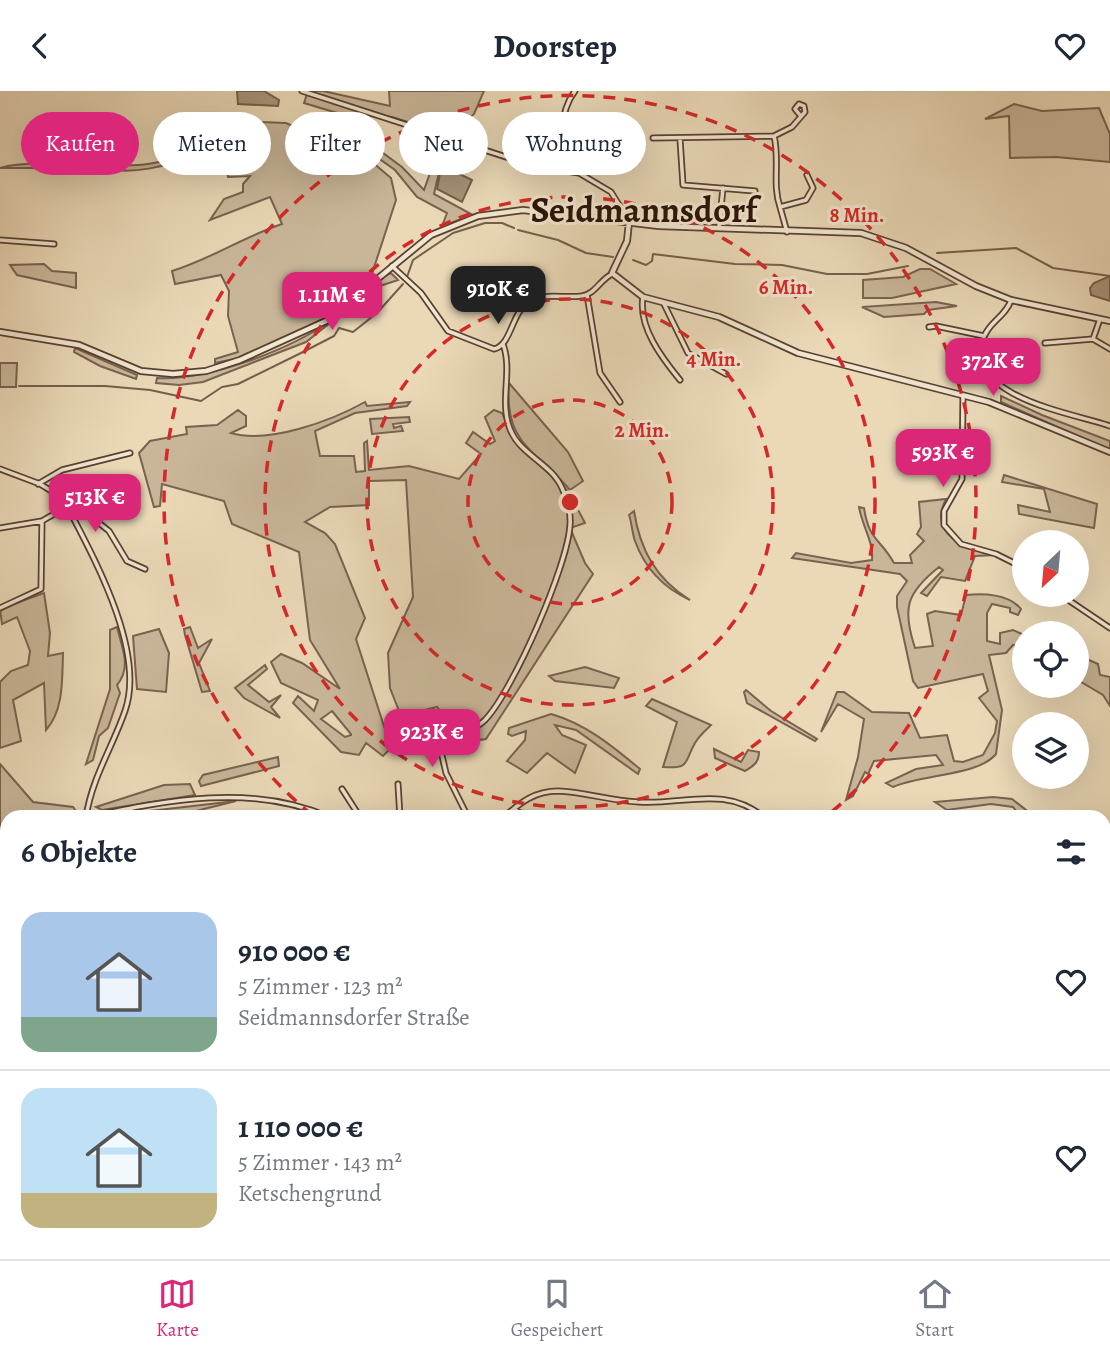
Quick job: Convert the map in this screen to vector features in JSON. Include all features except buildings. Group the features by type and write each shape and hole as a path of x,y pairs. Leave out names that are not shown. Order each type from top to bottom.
{"street":[{"path":"302,91 502,155"},
{"path":"565,112 575,91"},
{"path":"653,138 774,136 792,127 800,115"},
{"path":"774,136 779,165 776,192 787,232"},
{"path":"680,139 683,185 755,191"},
{"path":"392,266 421,293 449,331 489,348 498,349 518,312 531,301 545,296 587,295 612,274 627,241 629,222 611,192 583,175"},
{"path":"780,207 806,200 813,188 807,175"},
{"path":"719,227 723,188"},
{"path":"0,332 79,345 123,365 173,374 198,372 240,360 326,321 431,235 494,212 542,211 665,227 860,233 906,248 975,286 1011,300 1110,321"},
{"path":"0,240 54,244"},
{"path":"612,274 643,297 719,317 798,353 999,405 1110,453"},
{"path":"587,295 600,373 620,402"},
{"path":"643,297 642,312 648,329 665,362 680,380"},
{"path":"1011,300 1009,307 991,324 984,336 982,361 991,379 999,387 1110,426"},
{"path":"664,304 688,353 726,374"},
{"path":"1093,339 1100,319"},
{"path":"929,327 936,326 984,336"},
{"path":"1045,343 1093,339 1110,349"},
{"path":"464,810 446,773 440,747 480,725 502,696 556,584 570,528 569,508 559,482 545,465 520,445 510,430 504,408 506,357 503,344"},
{"path":"963,395 962,479 944,511 944,525 961,544 1000,555 1012,562"},
{"path":"38,484 62,470 130,453"},
{"path":"0,469 9,475 38,484 109,530 127,561 145,569"},
{"path":"0,476 9,475"},
{"path":"0,528 42,521 68,502"},
{"path":"68,502 115,608 131,667 131,686 125,711 93,783 88,810"},
{"path":"0,608 41,589 42,521"},
{"path":"1079,607 1110,628"},
{"path":"398,784 400,810"},
{"path":"342,789 356,810"},
{"path":"514,809 537,794 565,791 642,803 716,797 742,803 753,810"},
{"path":"131,810 207,798 247,796 276,800 307,810"}],"shaded area":[{"path":"237,91 264,91 279,100 278,106 238,104"},
{"path":"308,91 323,91 390,106 389,91 484,91 475,112 399,112 399,119 385,117 385,112 334,112 304,103"},
{"path":"1014,104 1042,111 1099,108 1110,134 1110,162 1056,157 1010,158 1009,116 985,119"},
{"path":"271,122 285,123 285,175 385,173 391,178 396,200 369,283 321,321 239,358 215,363 215,359 238,352 228,316 229,291 221,275 175,284 172,271 282,224 270,197 210,220 224,199 243,192 243,184 250,176 228,177 271,175"},
{"path":"385,154 399,165 399,175 385,163"},
{"path":"153,163 153,167 139,170 139,164"},
{"path":"21,164 21,168 0,168"},
{"path":"399,175 410,175 424,190 429,175 438,175 434,194 473,215 442,226 447,213 417,197"},
{"path":"440,175 462,175 472,180 462,202 437,189"},
{"path":"44,264 52,271 76,273 76,288 17,275 10,265"},
{"path":"920,269 930,269 956,284 892,298 863,298 863,280 903,277"},
{"path":"391,273 398,280 374,288 306,342 203,382 179,385 156,383 157,378 177,378 223,369 294,342 332,320 375,283"},
{"path":"1110,276 1110,301 1091,295 1090,288 1094,283"},
{"path":"936,302 957,306 928,310 924,314 884,317 862,307"},
{"path":"75,348 137,375 136,379 100,366 74,352"},
{"path":"0,363 17,363 16,387 0,387"},
{"path":"509,383 568,452 583,481 570,490 524,444 517,433 509,403"},
{"path":"1001,396 1110,441 1110,450 1001,402"},
{"path":"365,402 367,406 410,402 407,406 355,413 315,431 320,456 354,456 356,472 365,471 364,443 367,441 369,470 409,466 459,479 481,454 466,443 473,432 490,444 495,441 485,417 494,410 502,413 517,445 568,491 585,523 570,528 585,563 593,574 486,739 465,742 437,707 401,716 390,688 388,653 413,597 406,480 369,481 369,505 330,507 305,522 325,533 335,544 365,618 356,639 391,748 383,756 366,743 359,755 341,752 293,703 298,696 314,711 318,700 281,683 271,662 281,654 302,663 340,689 310,640 299,552 232,524 224,501 162,484 160,506 154,507 139,453 150,441 187,434 186,427 217,425 238,410 246,416 246,426 231,433 246,436 300,429","holes":["332,711 351,734 345,737 321,719"]},
{"path":"409,417 410,422 393,424 394,428 401,426 403,431 372,434 370,419"},
{"path":"1004,475 1097,504 1094,528 1019,514 1018,505 1050,512 1044,489 1002,482"},
{"path":"946,499 942,523 953,539 973,549 996,555 975,556 965,581 941,577 927,596 921,593 943,570 939,567 920,585 913,594 908,612 915,648 933,646 927,614 935,611 961,615 966,595 1003,597 1012,601 1012,607 1021,609 1018,615 1010,612 1010,608 992,604 987,613 987,641 1000,644 1000,633 1012,630 1012,646 1006,653 989,655 1002,710 996,754 977,767 893,787 886,783 916,769 943,765 936,755 874,761 853,796 846,800 858,757 864,719 838,704 821,732 837,692 844,692 872,712 909,713 920,738 947,735 954,761 963,762 983,755 995,733 997,721 979,698 988,691 983,674 918,688 913,681 897,607 897,596 907,581 900,574 792,558 796,553 851,563 872,560 871,547 859,507 864,508 872,533 894,563 912,563 910,555 924,541 917,534 921,527 919,502"},
{"path":"634,511 645,551 668,583 690,600 672,590 656,577 644,560 635,541 629,515"},
{"path":"44,593 50,633 48,656 63,653 59,704 46,730 44,683 13,700 21,741 0,748 0,682 11,671 28,665 30,651 17,617 2,624 0,609"},
{"path":"117,627 125,664 122,678 117,685 120,693 108,728 99,736 93,760 86,764 110,689 110,630"},
{"path":"190,627 198,648 212,639 199,663 210,691 202,692 185,635 184,629"},
{"path":"159,629 169,653 166,692 137,689 133,636"},
{"path":"1089,660 1098,664 1100,675 1110,677 1110,706 1103,695 1089,687"},
{"path":"265,665 267,669 248,685 269,702 281,695 271,707 280,718 244,698 235,688"},
{"path":"585,667 619,678 614,688 555,681 549,676"},
{"path":"746,690 771,711 817,739 815,741 747,703 744,692"},
{"path":"652,699 711,725 697,740 683,765 663,767 677,722 646,706"},
{"path":"551,714 564,718 598,737 640,769 638,774 576,730 555,725 562,735 586,745 575,773 547,753 527,773 507,761 525,740 526,731 512,736 508,734 509,728"},
{"path":"714,749 741,762 748,750 759,752 759,756 755,764 745,771 715,758"},
{"path":"278,757 279,766 201,786 199,781 203,775"},
{"path":"0,764 33,802 73,807 75,810 0,810"},
{"path":"190,784 195,795 102,810 96,807 164,785"},
{"path":"993,797 1012,799 1026,810 991,804 947,810 935,802"},
{"path":"236,801 200,810 158,810"}],"waterway":[{"path":"407,277 413,260 453,233 485,223 502,223 514,228"},
{"path":"518,230 558,240 586,253 613,257"},
{"path":"937,253 1016,248 1053,268 1110,276"},
{"path":"633,260 646,265 652,261 653,254 735,264 782,265 827,274 867,274 908,266"},
{"path":"19,386 105,386 150,390 201,401 222,387 238,384 334,336 339,328 353,332 377,313 403,284"}],"district":[{"name":"Seidmannsdorf","path":"644,210"}]}
